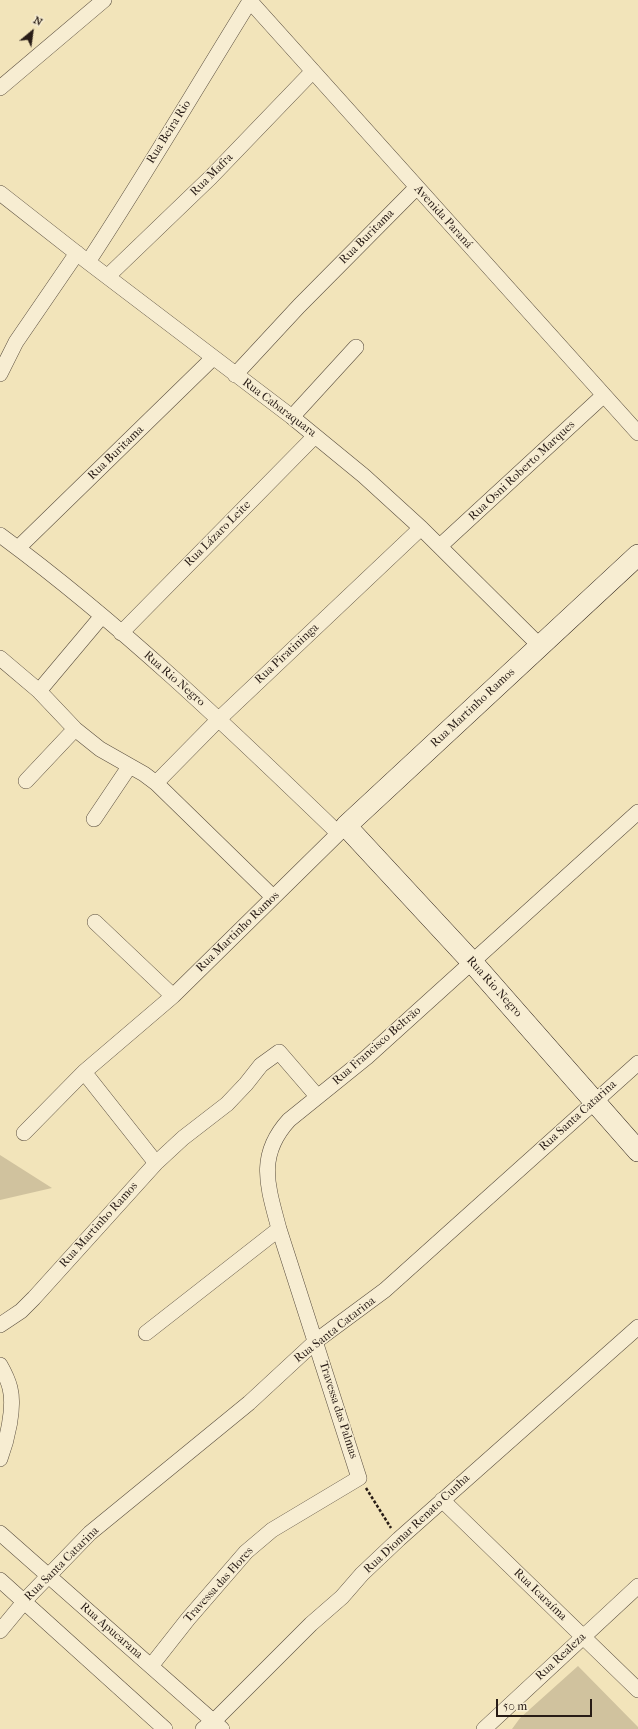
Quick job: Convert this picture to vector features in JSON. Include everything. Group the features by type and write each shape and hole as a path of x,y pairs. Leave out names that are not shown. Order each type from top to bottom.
{"street":[{"path":"0,88 104,0"},
{"name":"Avenida Paraná","path":"249,1 638,433"},
{"name":"Rua Beira Rio","path":"82,258 131,196 147,167 249,1"},
{"name":"Rua Mafra","path":"108,276 211,177 313,71"},
{"name":"Rua Buritama","path":"235,375 299,306 417,187"},
{"name":"Rua Cabaraquara","path":"0,192 82,258 108,276 315,436 421,528 540,646"},
{"path":"0,374 16,342 82,258"},
{"path":"292,418 356,347"},
{"name":"Rua Buritama","path":"18,548 214,358"},
{"name":"Rua Osni Roberto Marques","path":"440,546 604,395"},
{"name":"Rua Lázaro Leite","path":"121,633 315,436"},
{"name":"Rua Piratininga","path":"156,783 219,719 421,528"},
{"name":"Rua Rio Negro","path":"0,535 102,616 342,830 472,962 638,1152"},
{"name":"Rua Martinho Ramos","path":"24,1133 84,1072 173,996 342,830 638,555"},
{"path":"39,691 102,616"},
{"path":"0,658 39,691 75,729 100,749 129,767 138,770 156,783 274,897"},
{"path":"26,781 75,729"},
{"path":"94,819 129,767"},
{"name":"Rua Francisco Beltrão","path":"316,1342 279,1229 267,1179 266,1167 270,1153 281,1129 318,1096 367,1057 638,812"},
{"path":"95,922 173,996"},
{"name":"Rua Martinho Ramos","path":"0,1325 21,1310 34,1298 156,1163 183,1138 227,1104 261,1065 279,1052 318,1096"},
{"name":"Rua Santa Catarina","path":"0,1631 26,1599 90,1534 244,1407 316,1342 386,1290 638,1063"},
{"path":"84,1072 156,1163"},
{"path":"146,1333 279,1229"},
{"name":"Rua Diomar Renato Cunha","path":"212,1726 311,1624 342,1597 362,1574 399,1539 638,1327"},
{"name":"Travessa das Palmas","path":"316,1342 359,1478"},
{"path":"0,1365 10,1387 12,1400 11,1414 0,1459"},
{"name":"Travessa das Flores","path":"151,1666 188,1619 246,1552 272,1530 359,1478"},
{"name":"Rua Icaraíma","path":"442,1500 638,1690"},
{"name":"Rua Apucarana","path":"0,1534 46,1580 151,1666 212,1726"},
{"path":"0,1580 26,1599 164,1729"},
{"name":"Rua Realeza","path":"484,1729 638,1586"}],"path":[{"path":"359,1478 399,1539"}],"shaded area":[{"path":"0,1155 52,1188 0,1200"},
{"path":"578,1666 638,1727 638,1729 512,1729 520,1718"}]}
